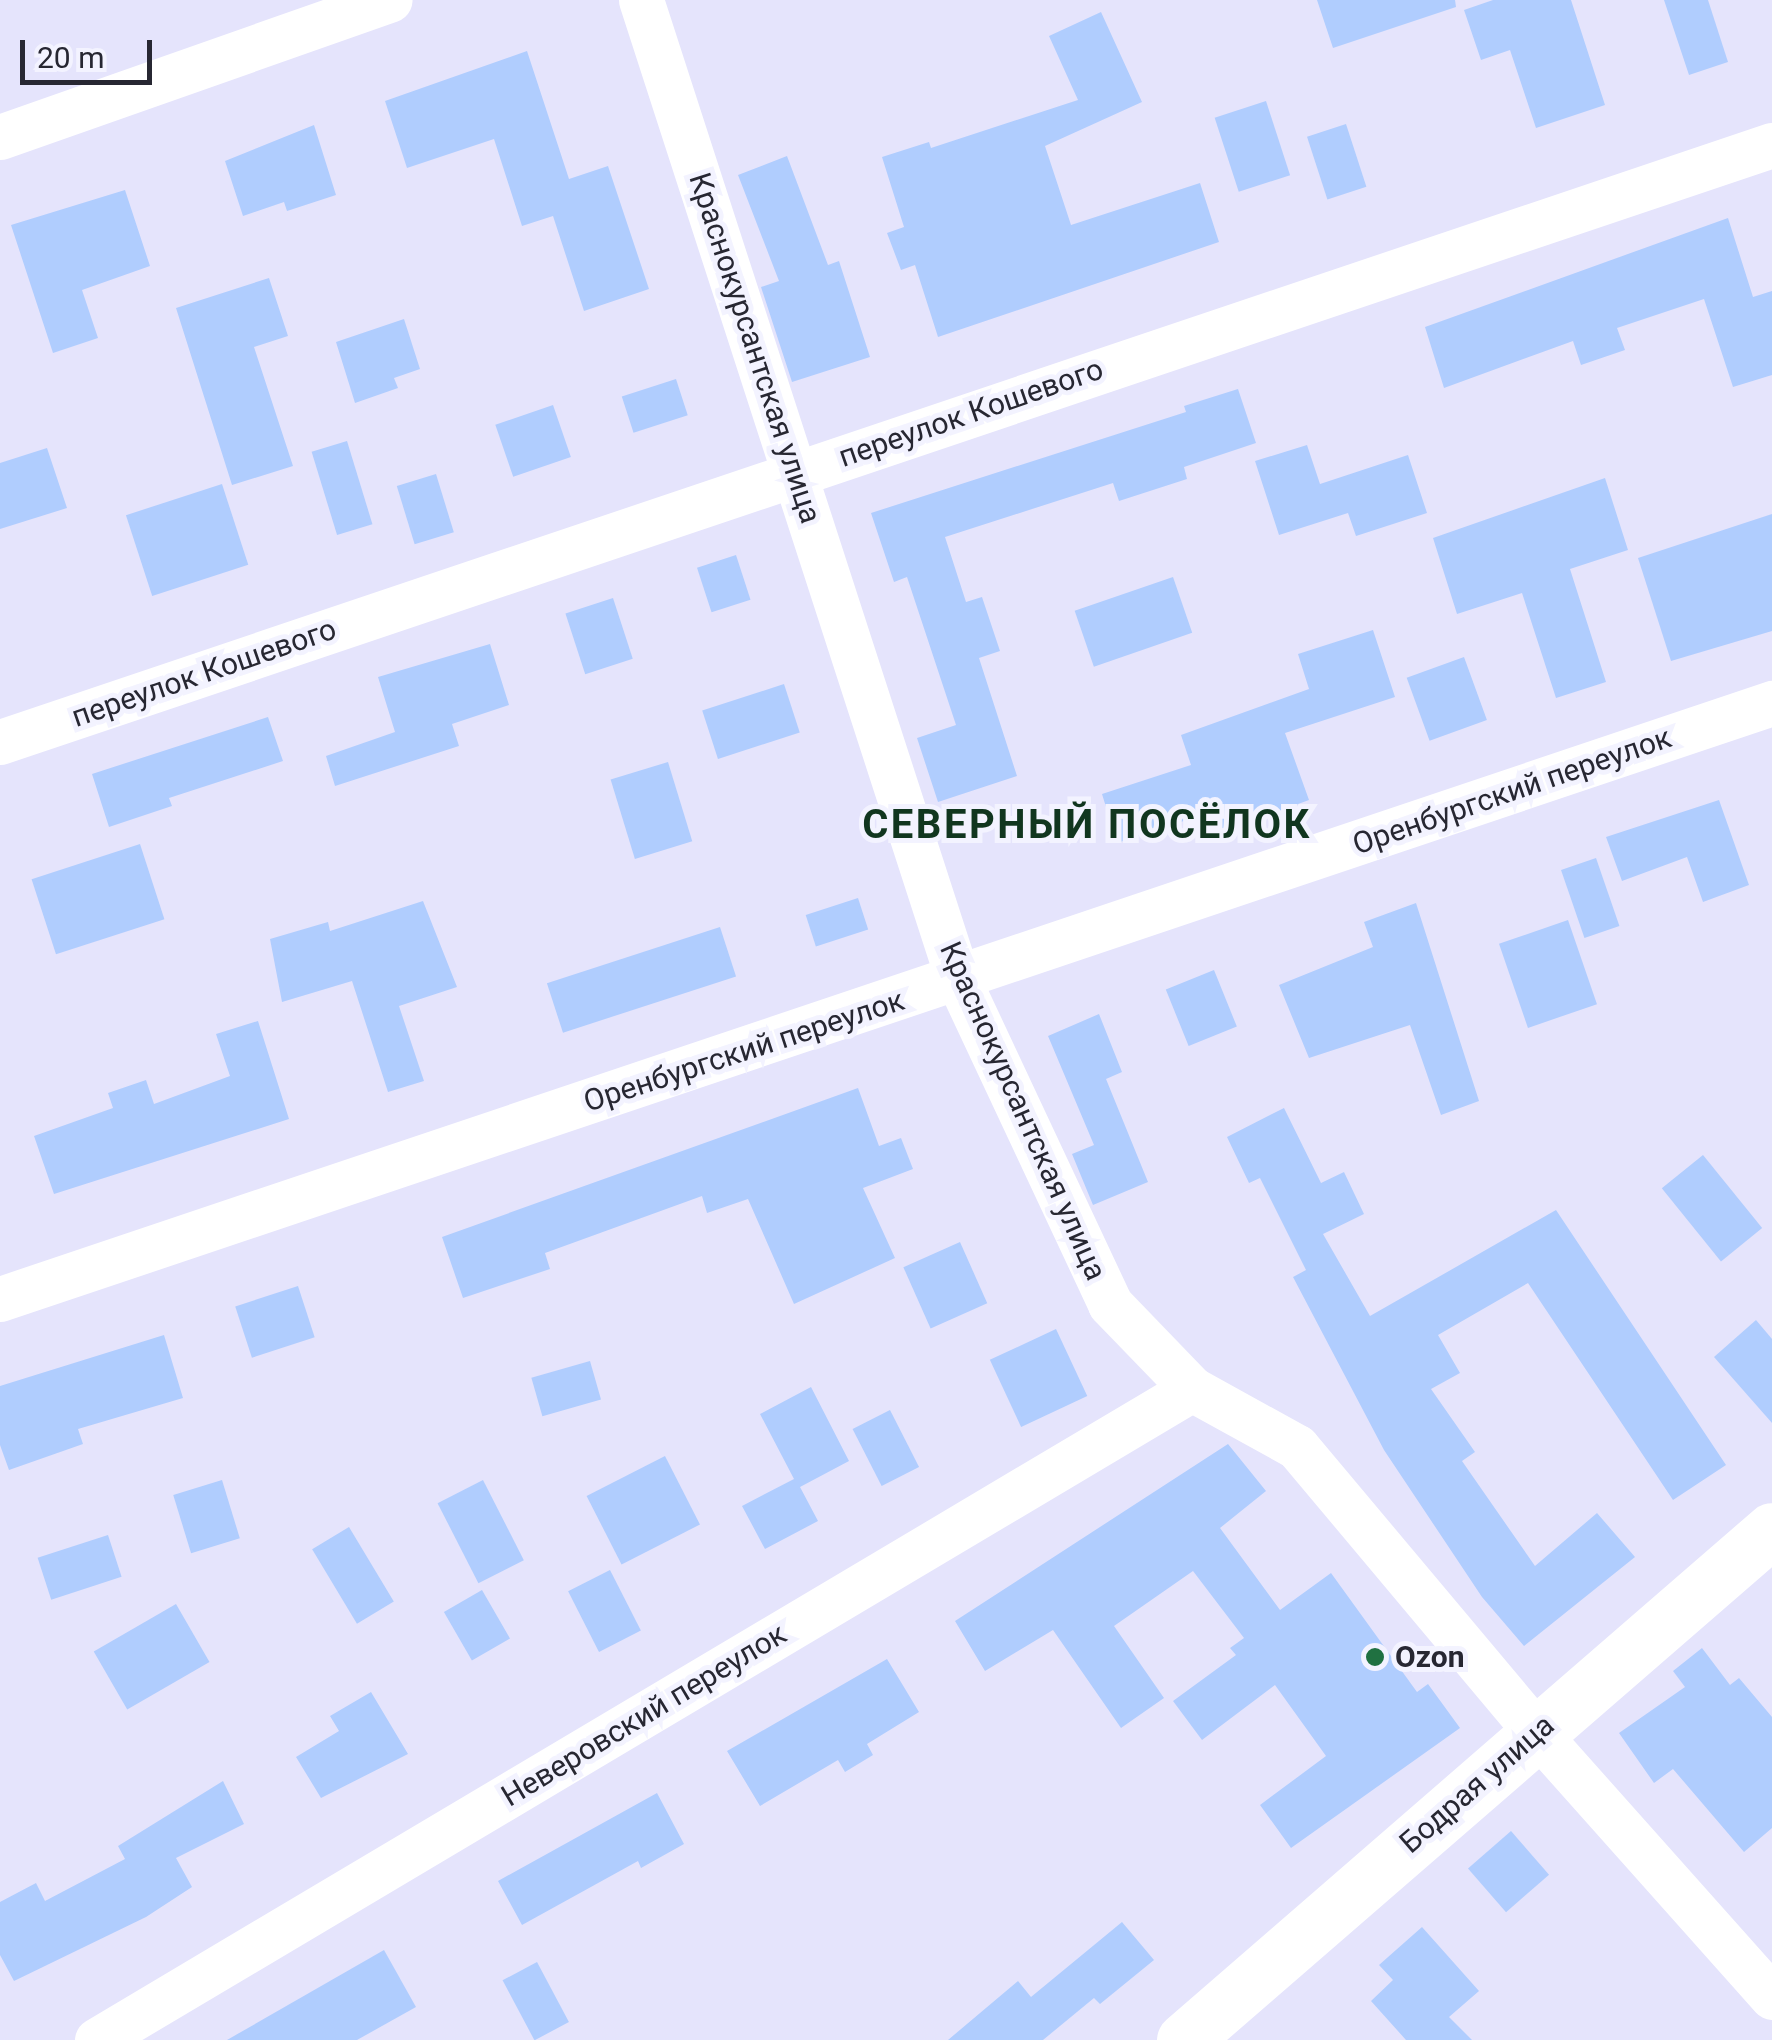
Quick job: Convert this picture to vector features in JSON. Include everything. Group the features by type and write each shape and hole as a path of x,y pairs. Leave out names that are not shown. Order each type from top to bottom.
{"street":[{"path":"0,137 390,0"},
{"name":"Краснокурсантская улица","path":"640,0 797,472 958,979 1110,1304 1192,1389 1297,1447 1536,1732 1772,1997"},
{"name":"переулок Кошевого","path":"0,742 1772,144"},
{"name":"Оренбургский переулок","path":"0,1300 1772,703"},
{"name":"Неверовский переулок","path":"97,2040 1192,1389"},
{"name":"Бодрая улица","path":"1184,2040 1772,1530"}],"building":[{"path":"1317,0 1455,0 1456,7 1333,48"},
{"path":"1493,0 1571,0 1605,105 1536,128 1510,50 1481,60 1464,10"},
{"path":"1664,0 1708,0 1728,62 1689,75"},
{"path":"1101,12 1142,102 1045,146 1071,225 1200,183 1219,242 938,337 915,265 901,270 887,233 904,227 882,157 929,142 931,148 1078,100 1049,36"},
{"path":"527,51 569,179 608,166 649,289 584,311 553,216 522,226 494,139 407,168 385,101"},
{"path":"1266,101 1290,175 1239,192 1215,118"},
{"path":"1346,124 1366,187 1327,199 1307,137"},
{"path":"314,125 336,195 287,211 284,202 243,216 225,161"},
{"path":"787,156 828,265 839,261 870,357 792,382 761,287 779,281 738,175"},
{"path":"125,190 150,266 82,290 98,338 53,353 11,225"},
{"path":"1728,218 1753,297 1772,291 1772,375 1733,387 1704,299 1617,328 1625,350 1581,365 1573,341 1444,388 1425,327"},
{"path":"269,278 288,336 254,347 293,466 232,485 176,308"},
{"path":"404,319 420,369 394,378 398,388 355,403 336,342"},
{"path":"676,379 688,415 634,433 622,397"},
{"path":"1238,389 1256,443 1184,467 1187,479 1119,501 1113,483 945,537 966,602 982,597 1000,651 979,658 1017,776 938,802 917,738 956,725 907,577 894,582 871,513 1186,412 1184,406"},
{"path":"553,405 571,457 513,477 495,425"},
{"path":"347,441 372,524 337,535 312,452"},
{"path":"1307,445 1320,484 1408,455 1427,513 1356,536 1348,513 1279,535 1255,461"},
{"path":"47,448 67,508 0,529 0,463"},
{"path":"436,474 454,532 415,544 397,486"},
{"path":"1605,478 1628,550 1570,569 1606,682 1556,698 1522,593 1457,614 1433,538"},
{"path":"222,484 248,565 152,596 126,515"},
{"path":"1772,514 1772,631 1671,661 1638,558"},
{"path":"736,555 751,600 712,612 697,568"},
{"path":"1173,577 1192,633 1094,667 1075,611"},
{"path":"613,598 633,659 585,674 565,613"},
{"path":"1373,630 1395,697 1285,733 1309,800 1216,834 1208,813 1117,843 1102,794 1191,765 1181,735 1309,689 1298,654"},
{"path":"490,644 509,705 452,724 459,746 335,786 326,756 395,732 378,677"},
{"path":"1464,657 1487,720 1430,741 1407,678"},
{"path":"784,684 800,733 718,759 702,711"},
{"path":"268,717 283,761 169,798 172,806 109,827 92,774"},
{"path":"668,762 692,841 635,859 611,780"},
{"path":"1719,800 1749,885 1703,902 1687,857 1622,881 1606,837"},
{"path":"140,844 164,919 56,954 32,879"},
{"path":"1596,858 1619,926 1584,938 1561,870"},
{"path":"858,898 868,929 816,946 806,915"},
{"path":"423,901 457,987 399,1006 424,1081 388,1092 352,981 282,1002 270,939 328,922 330,931"},
{"path":"1416,903 1479,1101 1441,1115 1410,1025 1309,1058 1279,985 1373,947 1364,922"},
{"path":"1568,920 1597,1004 1528,1028 1499,944"},
{"path":"720,927 736,976 563,1033 547,983"},
{"path":"1214,970 1237,1027 1189,1046 1166,989"},
{"path":"1099,1014 1122,1072 1106,1079 1148,1182 1093,1205 1072,1154 1094,1145 1048,1036"},
{"path":"258,1021 289,1119 54,1194 34,1136 113,1108 108,1093 146,1080 154,1104 230,1076 216,1034"},
{"path":"858,1088 879,1146 901,1138 913,1169 863,1188 895,1258 794,1304 748,1199 707,1213 702,1196 545,1253 550,1269 463,1298 442,1237"},
{"path":"1284,1108 1321,1183 1344,1172 1364,1214 1323,1234 1370,1316 1556,1210 1726,1465 1673,1500 1528,1283 1438,1335 1460,1373 1431,1389 1475,1452 1462,1461 1535,1566 1597,1513 1635,1557 1524,1646 1482,1597 1384,1450 1293,1277 1306,1270 1260,1178 1249,1183 1227,1137"},
{"path":"1703,1155 1762,1228 1721,1261 1662,1188"},
{"path":"960,1242 987,1303 931,1328 903,1267"},
{"path":"298,1286 315,1337 252,1358 235,1306"},
{"path":"1756,1320 1772,1339 1772,1423 1714,1357"},
{"path":"1056,1329 1087,1396 1021,1427 990,1360"},
{"path":"164,1335 183,1398 78,1429 83,1444 9,1470 0,1445 0,1386"},
{"path":"590,1361 601,1399 542,1416 531,1378"},
{"path":"811,1387 849,1461 800,1487 818,1521 765,1549 742,1506 794,1479 760,1414"},
{"path":"890,1410 919,1467 882,1486 853,1429"},
{"path":"1228,1444 1266,1491 1220,1528 1280,1610 1331,1573 1417,1692 1428,1684 1460,1728 1291,1848 1260,1805 1326,1756 1275,1685 1202,1740 1173,1701 1236,1655 1230,1648 1244,1638 1193,1571 1114,1626 1164,1698 1121,1728 1053,1630 985,1671 955,1621"},
{"path":"665,1456 700,1525 622,1565 587,1496"},
{"path":"222,1480 240,1538 191,1553 173,1495"},
{"path":"483,1480 524,1560 478,1583 438,1503"},
{"path":"349,1527 394,1602 357,1624 312,1549"},
{"path":"108,1535 122,1577 51,1600 38,1558"},
{"path":"610,1570 641,1631 599,1652 568,1591"},
{"path":"482,1590 510,1638 472,1660 444,1612"},
{"path":"176,1604 210,1662 127,1710 94,1652"},
{"path":"1702,1648 1730,1685 1739,1678 1772,1717 1772,1828 1744,1852 1673,1769 1654,1783 1619,1733 1685,1687 1673,1671"},
{"path":"887,1659 919,1712 867,1744 873,1755 845,1772 838,1760 760,1806 727,1751"},
{"path":"371,1692 408,1754 321,1798 296,1757 339,1731 330,1716"},
{"path":"223,1781 244,1824 176,1858 192,1887 146,1917 14,1981 0,1955 0,1902 36,1883 45,1901 125,1859 118,1846"},
{"path":"657,1793 684,1844 641,1868 638,1861 522,1925 498,1881"},
{"path":"1511,1831 1549,1875 1506,1912 1468,1868"},
{"path":"1122,1922 1154,1960 1100,2004 1094,1998 1043,2040 948,2040 1018,1981 1031,1997"},
{"path":"1422,1927 1479,1991 1449,2017 1472,2040 1406,2040 1371,2001 1393,1980 1379,1965"},
{"path":"384,1950 416,2007 357,2040 227,2040"},
{"path":"537,1962 569,2022 534,2040 503,1980"}],"place":[{"name":"Ozon","path":"1375,1657"}],"district":[{"name":"СЕВЕРНЫЙ ПОСЁЛОК","path":"1087,825"}]}
